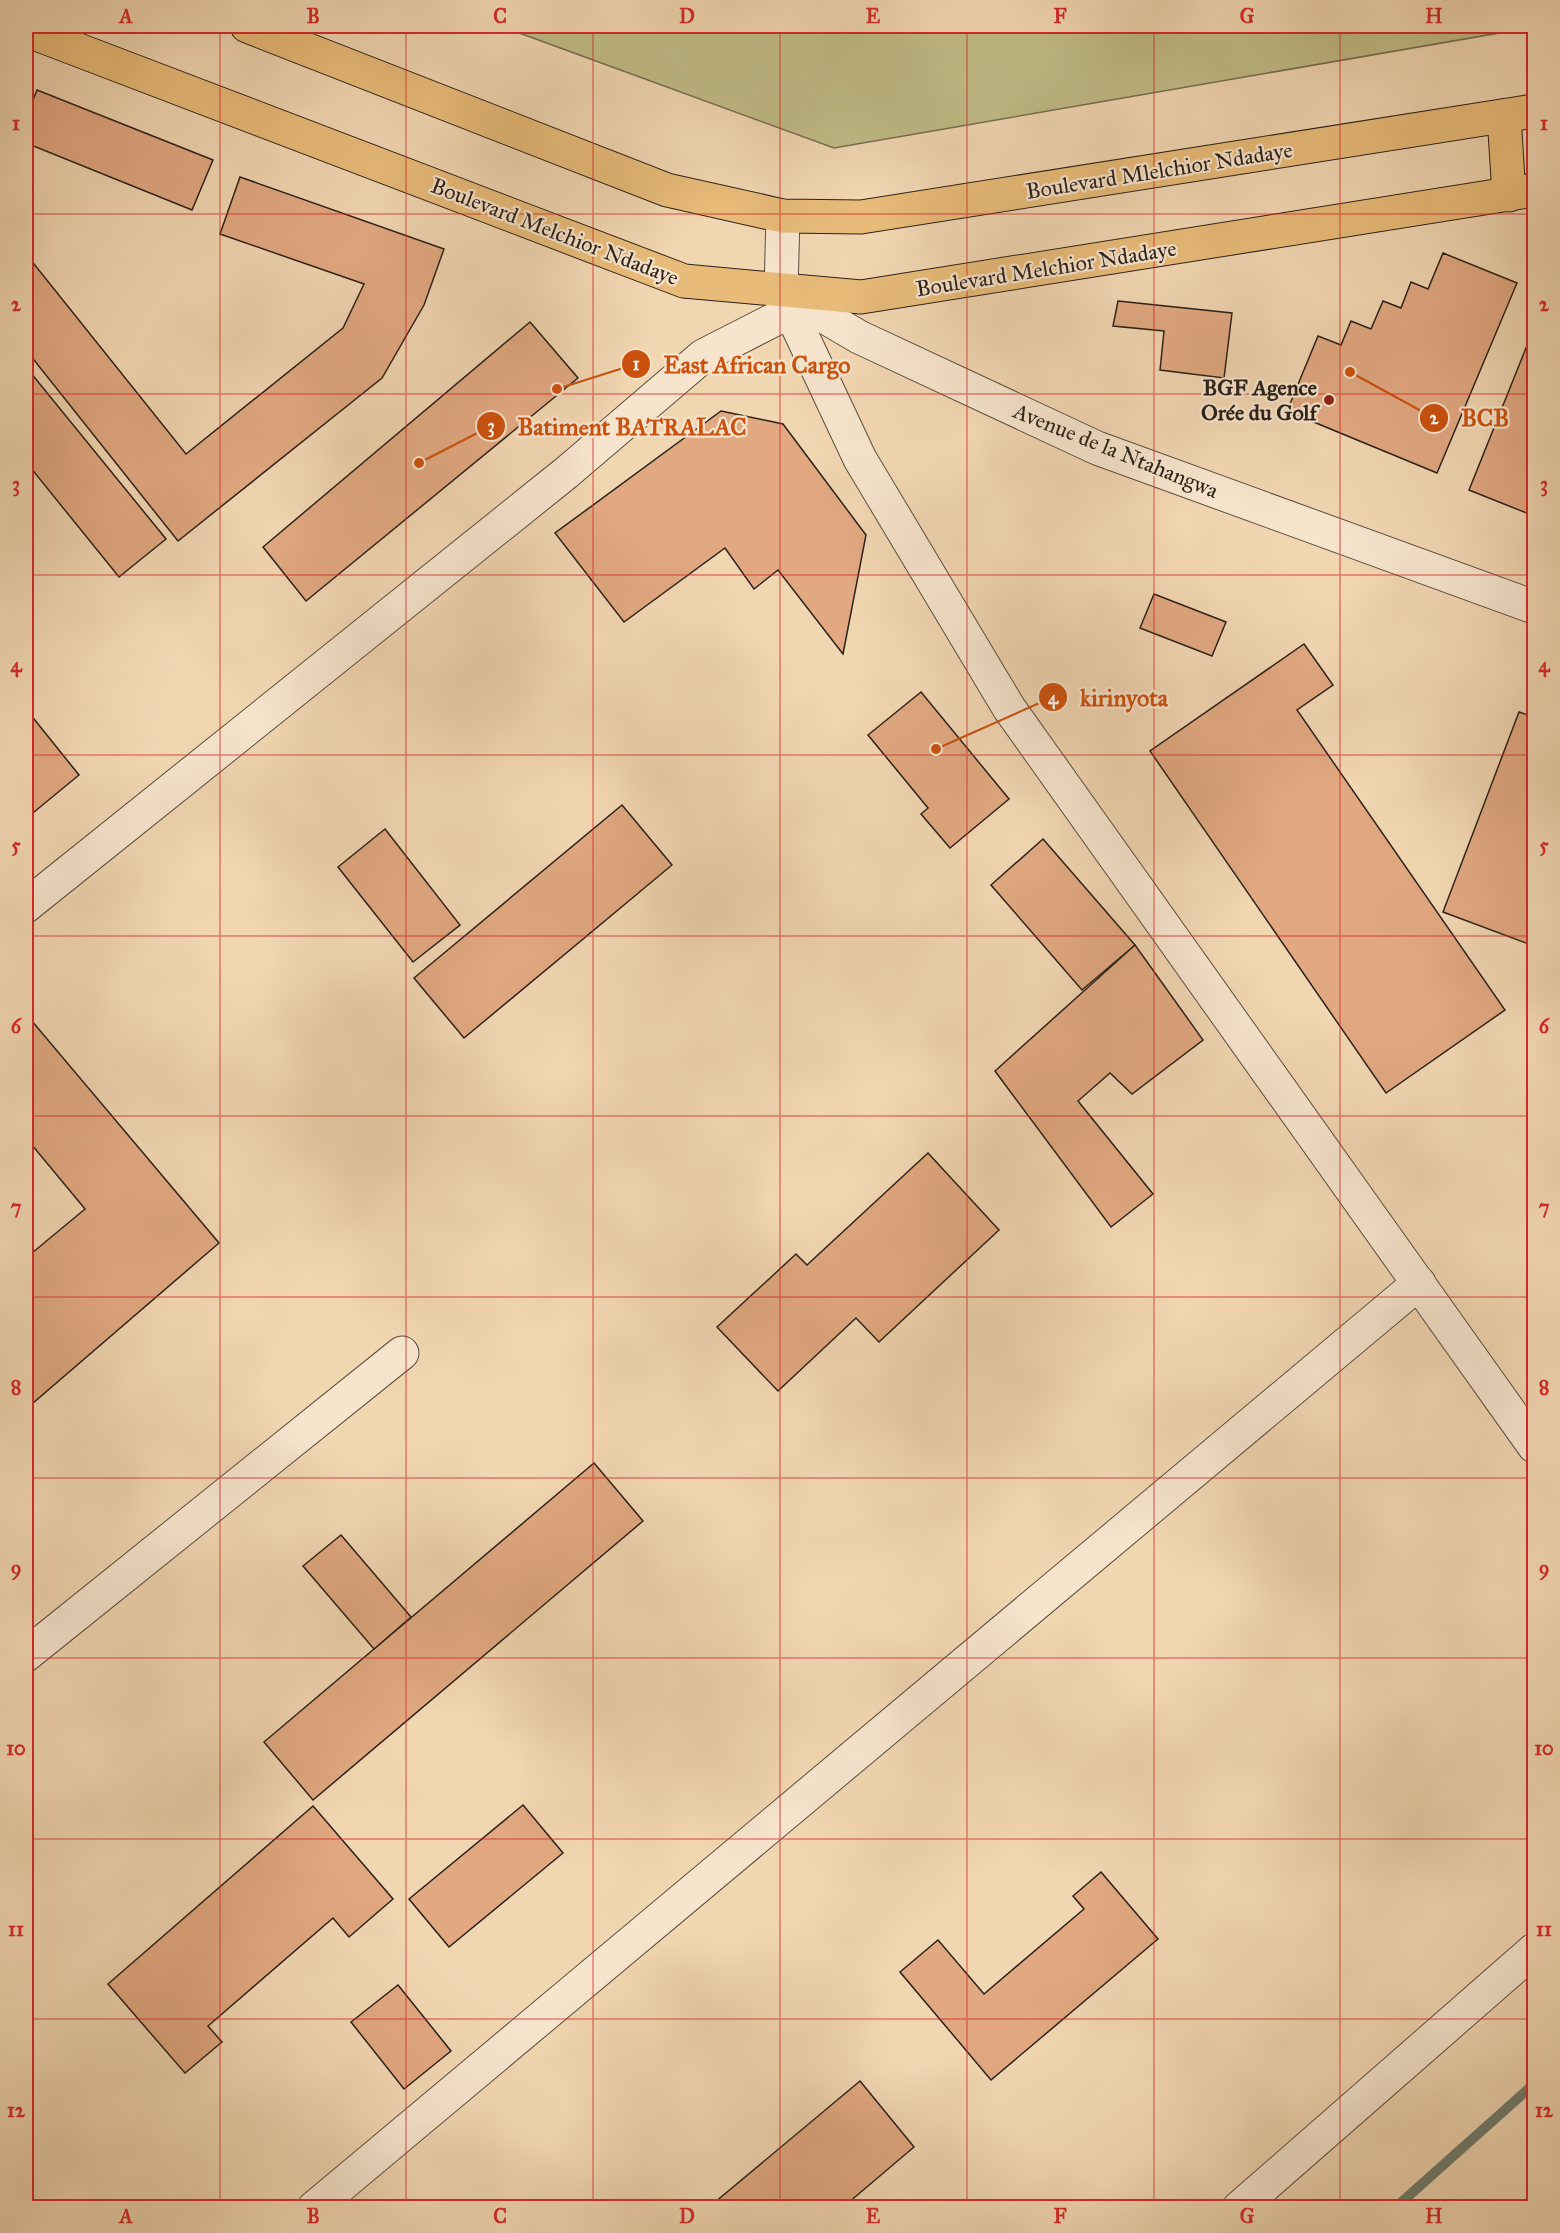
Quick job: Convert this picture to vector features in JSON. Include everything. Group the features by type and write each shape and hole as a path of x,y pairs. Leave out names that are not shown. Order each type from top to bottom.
{"main road":[{"path":"247,26 667,190 783,216"},
{"name":"Boulevard Melchior Ndadaye","path":"30,30 684,281 786,301 861,297 1522,193"},
{"path":"1519,113 1522,193"},
{"name":"Boulevard Mlelchior Ndadaye","path":"783,216 861,216 1519,113"}],"street":[{"path":"783,216 786,301 860,459 1009,708 1534,1446"},
{"path":"26,906 566,472 703,356 786,301"},
{"name":"Avenue de la Ntahangwa","path":"786,301 1097,448 1534,607"},
{"path":"314,2208 1419,1283"},
{"path":"26,1655 402,1353"},
{"path":"1239,2208 1534,1950"}],"shaded area":[{"path":"500,26 1534,26 1534,27 834,148"}],"building":[{"path":"37,90 213,160 192,210 26,143 26,118"},
{"path":"240,177 444,249 424,305 382,378 178,541 26,350 26,254 186,454 343,328 364,284 220,234"},
{"path":"1443,253 1517,283 1437,473 1287,411 1318,336 1341,345 1351,321 1371,329 1383,301 1401,308 1411,282 1428,289"},
{"path":"1118,301 1232,313 1224,378 1160,370 1164,331 1113,326"},
{"path":"530,322 578,378 306,601 263,547"},
{"path":"1534,328 1534,516 1469,490"},
{"path":"26,367 166,539 119,577 26,462"},
{"path":"721,411 783,424 866,535 843,654 778,570 754,589 725,548 624,622 555,533"},
{"path":"1154,594 1226,622 1212,656 1140,628"},
{"path":"1304,644 1333,685 1297,710 1505,1010 1386,1093 1150,751"},
{"path":"921,692 1009,799 950,848 921,814 928,808 868,735"},
{"path":"26,709 79,775 28,817 26,814"},
{"path":"1519,712 1534,717 1534,946 1443,912"},
{"path":"622,805 672,865 464,1038 414,978"},
{"path":"385,829 460,925 413,962 338,867"},
{"path":"1043,839 1135,945 1082,990 991,885"},
{"path":"1135,945 1203,1040 1132,1094 1110,1073 1078,1101 1153,1194 1111,1227 995,1071"},
{"path":"26,1014 219,1243 26,1409 26,1258 85,1209 27,1139 26,1141"},
{"path":"928,1153 999,1230 879,1342 856,1318 778,1391 717,1327 796,1254 807,1265"},
{"path":"594,1463 643,1521 313,1800 264,1742"},
{"path":"341,1535 411,1617 374,1649 303,1566"},
{"path":"523,1805 563,1853 449,1947 409,1899"},
{"path":"313,1806 393,1899 349,1937 333,1918 208,2026 222,2042 185,2073 108,1984"},
{"path":"1101,1872 1158,1939 991,2080 900,1972 938,1940 984,1994 1084,1909 1073,1896"},
{"path":"398,1985 451,2051 404,2089 351,2022"},
{"path":"860,2081 914,2147 842,2208 708,2208"}],"waterway":[{"path":"1395,2208 1534,2084"}],"place":[{"name":"BCB","path":"1350,372"},
{"name":"East African Cargo","path":"557,389"},
{"name":"BGF Agence Orée du Golf","path":"1329,400"},
{"name":"Batiment BATRALAC","path":"419,463"},
{"name":"kirinyota","path":"936,749"}]}
